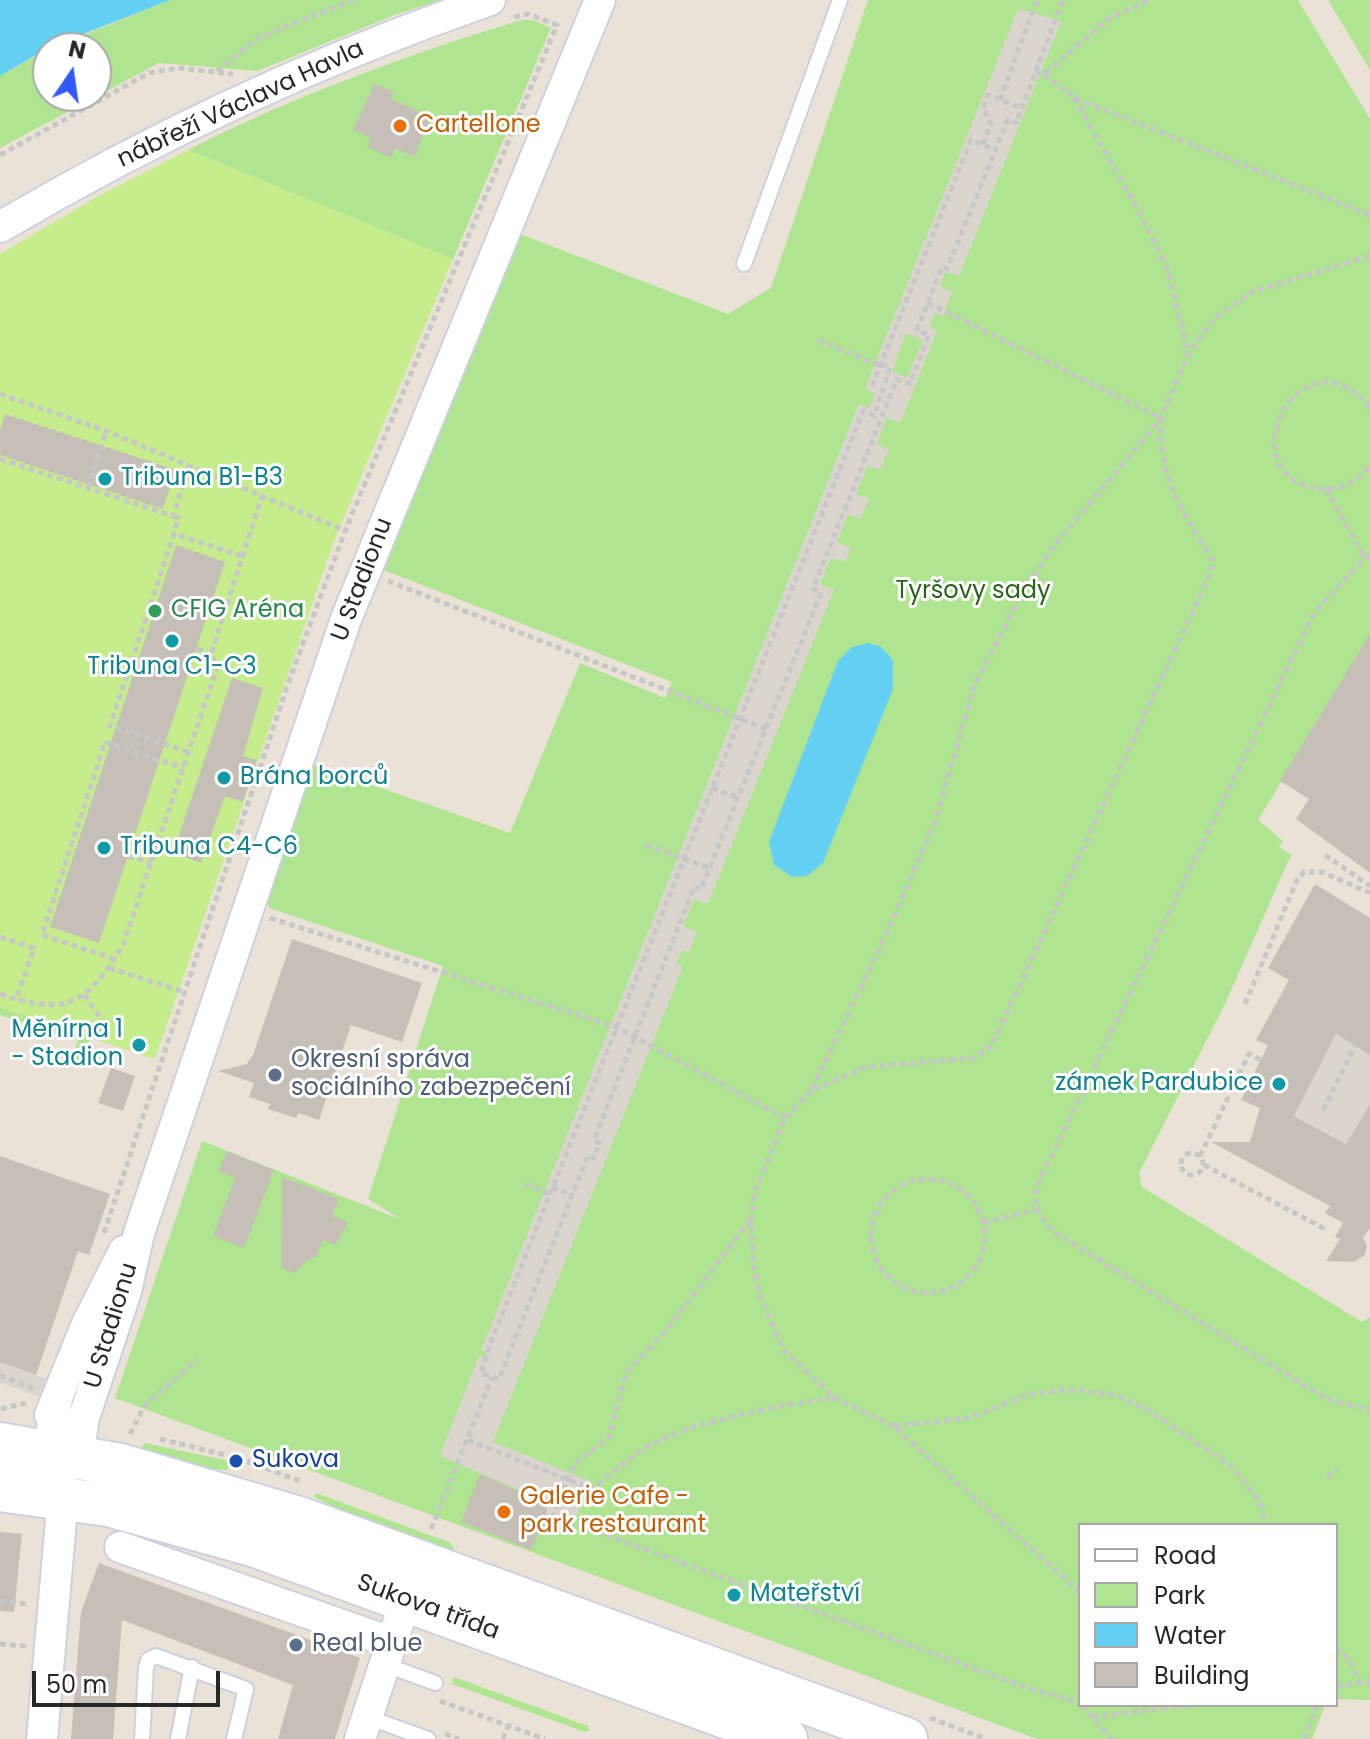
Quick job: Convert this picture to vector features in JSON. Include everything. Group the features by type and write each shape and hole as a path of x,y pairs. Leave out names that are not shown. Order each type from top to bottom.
{"street":[{"name":"U Stadionu","path":"64,1470 126,1291 139,1233 365,571 600,0"},
{"name":"nábřeží Václava Havla","path":"0,227 116,162 281,82 492,11"},
{"name":"U Stadionu","path":"0,1443 39,1431 42,1397 87,1324 160,1173"},
{"name":"U Stadionu","path":"42,1397 64,1470"},
{"name":"Sukova třída","path":"0,1443 187,1525 407,1600 786,1739"},
{"name":"Sukova třída","path":"0,1470 64,1470 204,1488 417,1542 537,1603 906,1739"},
{"name":"Sukova třída","path":"0,1490 64,1470"},
{"path":"42,1739 64,1470"},
{"path":"364,1728 407,1600 417,1542"},
{"name":"Sukova třída","path":"120,1547 389,1654"},
{"path":"407,1600 413,1588 426,1585 510,1615 537,1603"}],"lane":[{"path":"744,264 840,0"},
{"path":"389,1654 435,1683"},
{"path":"142,1739 148,1660 156,1656 246,1689 234,1739"},
{"path":"178,1739 192,1667"},
{"path":"364,1728 428,1739"}],"path":[{"path":"216,72 258,38 353,0"},
{"path":"1000,100 1037,0"},
{"path":"890,375 910,384 929,335 917,330 942,267 947,269 1008,119 1016,123 1063,0"},
{"path":"1044,74 1109,18 1150,0"},
{"path":"132,1153 289,681 345,531 557,25 528,14 492,11"},
{"path":"0,155 149,73 178,68 281,82"},
{"path":"1036,72 1044,74 1074,98 1370,215"},
{"path":"983,144 991,124 983,108 988,95 1022,108"},
{"path":"1074,98 1142,217 1168,270 1188,354"},
{"path":"872,386 971,140 995,150"},
{"path":"1078,1590 893,1426 835,1398 783,1350 759,1294 751,1220 755,1192 785,1118 812,1090 887,933 936,819 974,686 998,636 1054,546 1161,418 1188,354 1213,320 1251,292 1370,256"},
{"path":"928,303 1161,418"},
{"path":"818,340 890,368 890,375 874,416 863,411 481,1373 499,1379 588,1155 594,1158 600,1143 594,1140 694,887 701,889 821,593 813,589 897,379"},
{"path":"1369,467 1346,485 1326,489 1302,483 1283,466 1274,442 1277,417 1292,396 1315,385 1340,385 1352,390 1370,407"},
{"path":"0,395 106,431 376,544"},
{"path":"812,1090 866,1067 974,1058 992,1045 1211,572 1213,560 1164,474 1160,446 1161,418"},
{"path":"88,488 106,431"},
{"path":"0,459 178,518 145,632 110,726 188,752"},
{"path":"173,516 189,466"},
{"path":"1369,467 1370,476"},
{"path":"1326,489 1367,557 1315,611 1035,1190 1036,1209 1052,1231 1327,1399 1370,1410"},
{"path":"0,994 46,1007 61,1006 84,995 100,982 123,945 217,668 211,654 262,496"},
{"path":"174,534 242,556"},
{"path":"365,571 766,729"},
{"path":"197,649 211,654"},
{"path":"16,1000 77,839 105,742 183,768"},
{"path":"712,788 738,798"},
{"path":"646,845 709,868"},
{"path":"1325,855 1370,886"},
{"path":"128,856 151,863"},
{"path":"1245,1004 1297,880 1304,872 1322,872 1370,893"},
{"path":"248,911 616,1027 636,1035 785,1118"},
{"path":"42,935 115,959"},
{"path":"0,937 34,948"},
{"path":"109,968 185,992"},
{"path":"84,995 104,1023 100,1040"},
{"path":"1323,1110 1355,1046"},
{"path":"1261,1060 1249,1054 1200,1156 1204,1165 1325,1229"},
{"path":"1200,1156 1186,1155 1182,1169 1195,1175 1204,1165"},
{"path":"935,1179 957,1187 974,1202 984,1223 981,1259 966,1280 944,1291 920,1293 896,1284 874,1255 871,1231 877,1209 892,1192 912,1181 935,1179"},
{"path":"525,1184 572,1195"},
{"path":"984,1223 1036,1209"},
{"path":"751,1220 668,1328 626,1373 609,1437 574,1464 553,1516 1033,1690 1078,1703"},
{"path":"131,1433 145,1405 198,1359"},
{"path":"0,1375 42,1397"},
{"path":"417,1542 468,1440 492,1377"},
{"path":"893,1426 968,1418 1030,1394 1071,1389 1118,1396 1146,1409 1232,1467 1259,1500 1265,1523"},
{"path":"0,1409 42,1397"},
{"path":"468,1440 592,1489 643,1450 671,1435 794,1403 835,1398"},
{"path":"1327,1477 1337,1469"},
{"path":"0,1601 29,1604 30,1591"},
{"path":"0,1644 26,1646"},
{"path":"1338,1649 1353,1666 1359,1682"},
{"path":"1338,1686 1370,1682"},
{"path":"437,1700 545,1739"},
{"path":"1084,1707 1111,1739"},
{"path":"1092,1717 1173,1707"},
{"path":"1304,1739 1316,1707"},
{"path":"503,1739 508,1726"}],"green space":[{"path":"170,0 441,0 397,14 257,71 159,63 112,88 112,32 91,32"},
{"name":"Tyršovy sady","path":"868,0 1298,0 1370,119 1370,636 1258,820 1283,841 1279,847 1291,855 1225,1004 1139,1173 1142,1187 1362,1322 1370,1317 1370,1700 1338,1699 1338,1523 1078,1523 1078,1707 1324,1707 1312,1739 1037,1739 115,1398 202,1141 402,1220 368,1199 443,966 269,908 267,896 312,764 510,833 580,663 665,698 672,682 381,569 520,234 728,314 771,288"},
{"path":"1328,0 1370,0 1370,70"},
{"path":"521,20 533,20 551,28 453,259 188,150 352,78"},
{"path":"32,58 32,112 67,112 0,148 0,76"},
{"name":"CFIG Aréna","path":"188,150 453,259 333,544 155,1059 0,1008 0,254 95,198"},
{"path":"0,1007 90,1037 86,1058 81,1061 73,1059 78,1040 0,1015"},
{"path":"145,1443 229,1461 228,1470 183,1468 134,1455"},
{"path":"316,1493 451,1543 456,1554 400,1539 314,1497"},
{"path":"454,1677 588,1726 589,1730 585,1732 452,1684"}],"shaded area":[{"path":"1018,9 1061,21 959,276 945,272 940,286 952,292 943,316 935,313 929,327 937,331 900,423 886,418 877,444 889,449 880,470 867,466 856,494 869,499 861,519 848,514 837,542 851,548 845,562 831,558 820,584 834,590 708,904 694,899 683,926 697,932 689,953 682,950 676,964 683,967 493,1442 590,1481 571,1530 544,1519 546,1503 541,1499 440,1456 479,1356 484,1357 486,1352 481,1350 859,404 869,408 875,394 865,389","holes":["906,333 923,340 907,378 892,371"]},
{"path":"1336,1034 1370,1055 1370,1104 1346,1144 1294,1116"},
{"path":"0,1362 52,1381 46,1399 0,1383"}],"water":[{"path":"0,0 170,0 89,32 32,32 32,57 0,76"},
{"path":"869,643 881,647 893,660 893,689 823,863 807,876 792,877 774,865 769,842 838,661 852,647"}],"building":[{"path":"374,84 394,92 391,99 431,117 414,157 395,148 391,158 367,147 371,138 353,130"},
{"path":"5,414 176,470 163,509 0,455 0,431"},
{"path":"176,545 225,562 99,943 50,927"},
{"path":"1370,634 1370,873 1296,819 1309,799 1280,781"},
{"name":"Brána borců","path":"232,678 263,688 243,756 257,760 243,802 225,796 201,863 173,853"},
{"name":"zámek Pardubice","path":"1315,884 1370,918 1370,1055 1336,1034 1294,1116 1346,1144 1370,1104 1370,1228 1363,1238 1367,1245 1365,1255 1354,1262 1326,1261 1340,1239 1335,1237 1343,1223 1325,1213 1330,1206 1211,1142 1250,1142 1260,1108 1241,1100 1268,1045 1256,1040 1289,980 1268,968"},
{"path":"292,939 422,983 402,1042 351,1025 319,1120 298,1113 296,1118 268,1109 270,1104 249,1097 254,1083 218,1071 247,1064 253,1055"},
{"path":"111,1068 135,1076 123,1111 98,1103"},
{"path":"227,1151 274,1170 244,1248 213,1236 235,1178 219,1171"},
{"path":"0,1156 110,1194 89,1255 78,1251 36,1375 0,1362"},
{"path":"282,1177 339,1199 332,1216 348,1222 336,1245 323,1240 316,1257 307,1260 295,1273 281,1268"},
{"path":"480,1474 546,1503 547,1511 531,1550 461,1522"},
{"path":"0,1532 22,1534 14,1612 0,1611"},
{"path":"99,1563 360,1658 335,1739 278,1739 293,1685 122,1620 113,1739 71,1739 81,1612"}],"place":[{"name":"Cartellone","path":"400,126"},
{"name":"Tribuna B1-B3","path":"105,479"},
{"name":"CFIG Aréna","path":"155,611"},
{"name":"Tribuna C1-C3","path":"172,641"},
{"name":"Brána borců","path":"224,778"},
{"name":"Tribuna C4-C6","path":"104,848"},
{"name":"Měnírna 1 - Stadion","path":"139,1045"},
{"name":"Okresní správa sociálního zabezpečení","path":"275,1075"},
{"name":"zámek Pardubice","path":"1279,1084"},
{"name":"Sukova","path":"236,1461"},
{"name":"Galerie Cafe - park restaurant","path":"504,1512"},
{"name":"Mateřství","path":"734,1595"},
{"name":"Real blue","path":"296,1645"}]}
